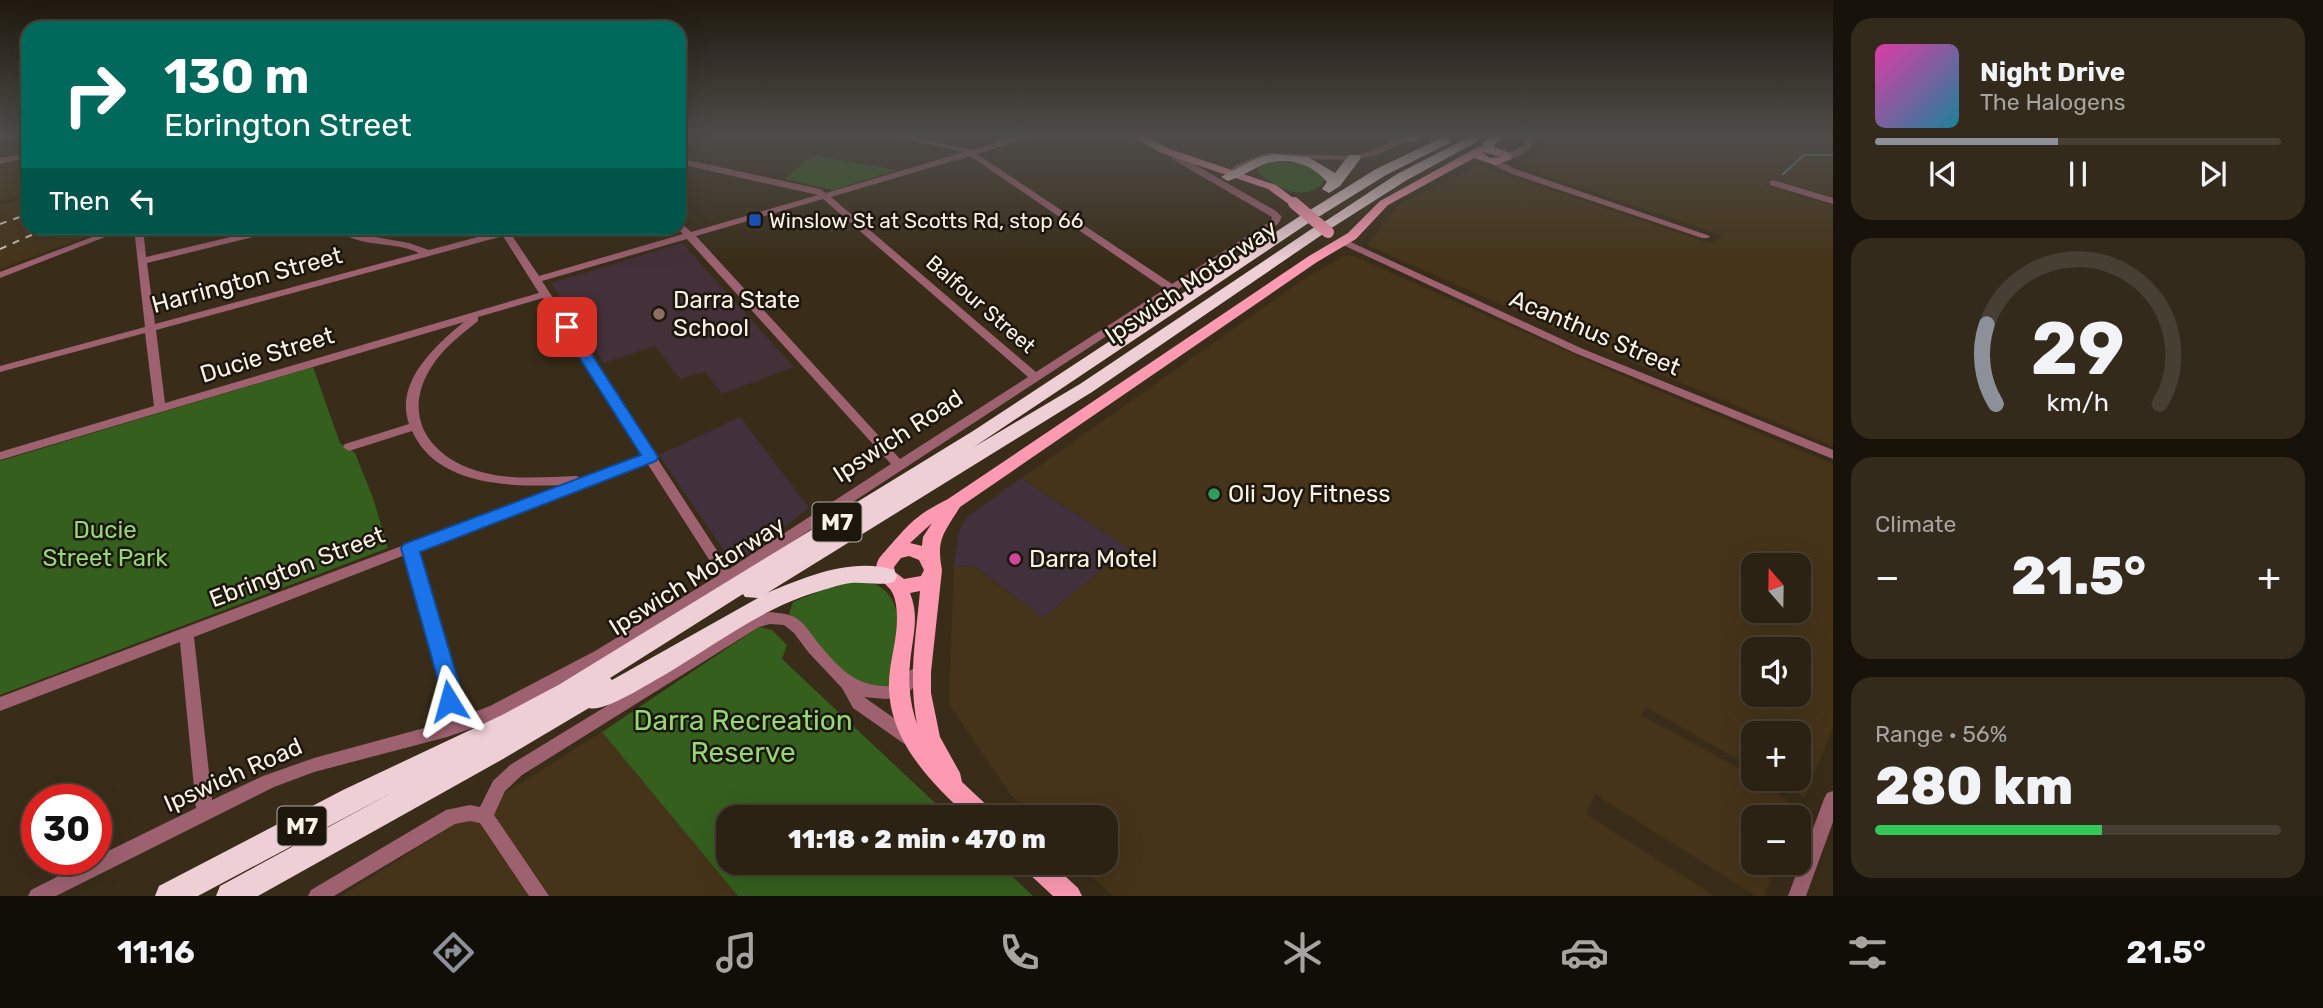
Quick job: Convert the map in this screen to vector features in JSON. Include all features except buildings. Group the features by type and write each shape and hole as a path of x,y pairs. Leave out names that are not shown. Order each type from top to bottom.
{"highway":[{"path":"1330,177 1335,183"},
{"path":"1312,218 1338,177"},
{"name":"Ipswich Motorway","path":"169,896 352,799 511,723 569,691 980,435 1374,177"},
{"name":"Ipswich Motorway","path":"230,896 567,709 725,608 1087,388 1312,218 1403,177"},
{"path":"567,709 600,696 741,619 802,590 856,573 892,571"}],"main road":[{"path":"1246,177 1312,218"},
{"path":"1248,177 1280,191 1344,242"},
{"path":"892,571 913,528 929,515 954,503 1313,259 1344,242 1362,228 1384,203 1434,177"},
{"path":"954,503 932,537 921,672 924,716 930,738 960,795"},
{"path":"909,549 925,554 931,567 927,580 913,586 892,571 909,549"},
{"path":"892,571 905,600 908,615 899,692 906,724 913,742 937,774 971,805"},
{"path":"1047,875 1070,896"}],"street":[{"name":"Balfour Street","path":"751,177 811,190 825,196 1035,376"},
{"path":"536,280 891,177"},
{"path":"1004,177 1171,288"},
{"path":"1207,177 1277,217"},
{"path":"1531,177 1705,236"},
{"path":"1773,183 1833,201"},
{"name":"Ipswich Road","path":"37,896 270,780 314,765 447,730 496,711 600,655 1271,226 1277,217"},
{"path":"686,232 898,465"},
{"path":"0,275 105,235"},
{"path":"139,235 160,408"},
{"path":"143,261 249,235"},
{"path":"356,235 365,239 415,247 427,253"},
{"name":"Harrington Street","path":"0,369 487,235"},
{"path":"507,235 727,576"},
{"name":"Acanthus Street","path":"1344,242 1579,351 1833,455"},
{"name":"Ducie Street","path":"0,456 545,294"},
{"path":"480,314 455,334 427,364 417,383 411,412 413,427 423,444 436,456 484,477 536,481 584,480"},
{"path":"442,324 451,328 455,334"},
{"path":"349,447 413,427"},
{"name":"Ebrington Street","path":"0,704 650,457"},
{"path":"536,481 541,489 540,499"},
{"path":"410,548 450,687 447,730"},
{"path":"485,816 499,786 516,770 754,623 769,618 787,620 799,629 847,683 859,703 913,742"},
{"path":"186,633 205,811"},
{"path":"847,683 861,691 879,694 899,692 910,678 921,672"},
{"path":"1797,896 1833,799"},
{"path":"317,896 452,816 470,813 485,816 540,896"}],"shaded area":[{"path":"0,177 21,177 21,196 0,202"},
{"path":"1456,177 1510,177 1712,244 1722,235 1549,177 1833,177 1833,197 1771,179 1766,186 1833,206 1833,446 1615,355 1367,245 1399,205"},
{"path":"21,200 21,235 91,235 0,269 0,205"},
{"name":"Darra State School","path":"682,243 794,367 722,394 705,372 680,379 655,346 604,363 551,283"},
{"path":"1345,256 1354,256 1609,370 1833,464 1833,727 1811,782 1811,721 1741,721 1741,761 1646,707 1641,715 1741,770 1741,791 1774,791 1794,805 1741,805 1741,875 1773,875 1764,896 1756,896 1595,794 1586,814 1714,896 1113,896 1090,875 1118,875 1118,805 1021,805 1010,794 949,704 954,566 975,567 1043,618 1129,548 1022,478 1307,277"},
{"path":"740,417 809,508 734,565 659,455"},
{"path":"1021,478 1129,548 1043,618 976,567 954,566 959,532 966,518"},
{"path":"602,732 716,869 716,875 721,875 738,896 341,896"},
{"path":"1794,791 1807,791 1805,797"}],"green space":[{"path":"787,177 875,177 833,190 784,179"},
{"path":"1264,177 1324,178 1323,183 1315,189 1299,193"},
{"name":"Ducie Street Park","path":"313,367 340,443 355,453 373,498 388,548 0,695 0,461"},
{"path":"864,580 880,587 890,597 896,609 897,639 890,686 865,688 848,679 789,614 793,602 840,583"},
{"name":"Darra Recreation Reserve","path":"759,627 772,630 787,645 782,659 937,805 716,805 716,869 602,732"},
{"name":"Darra Recreation Reserve","path":"721,875 1011,875 1033,896 738,896"}],"railway":[{"path":"0,224 21,216"},
{"path":"0,249 31,235"}],"place":[{"name":"Winslow St at Scotts Rd, stop 66","path":"755,220"},
{"name":"Darra State School","path":"659,314"},
{"name":"Oli Joy Fitness","path":"1214,494"},
{"name":"Darra Motel","path":"1015,559"}],"route":[{"path":"449,701 450,687 410,548 650,457 567,327"}]}
